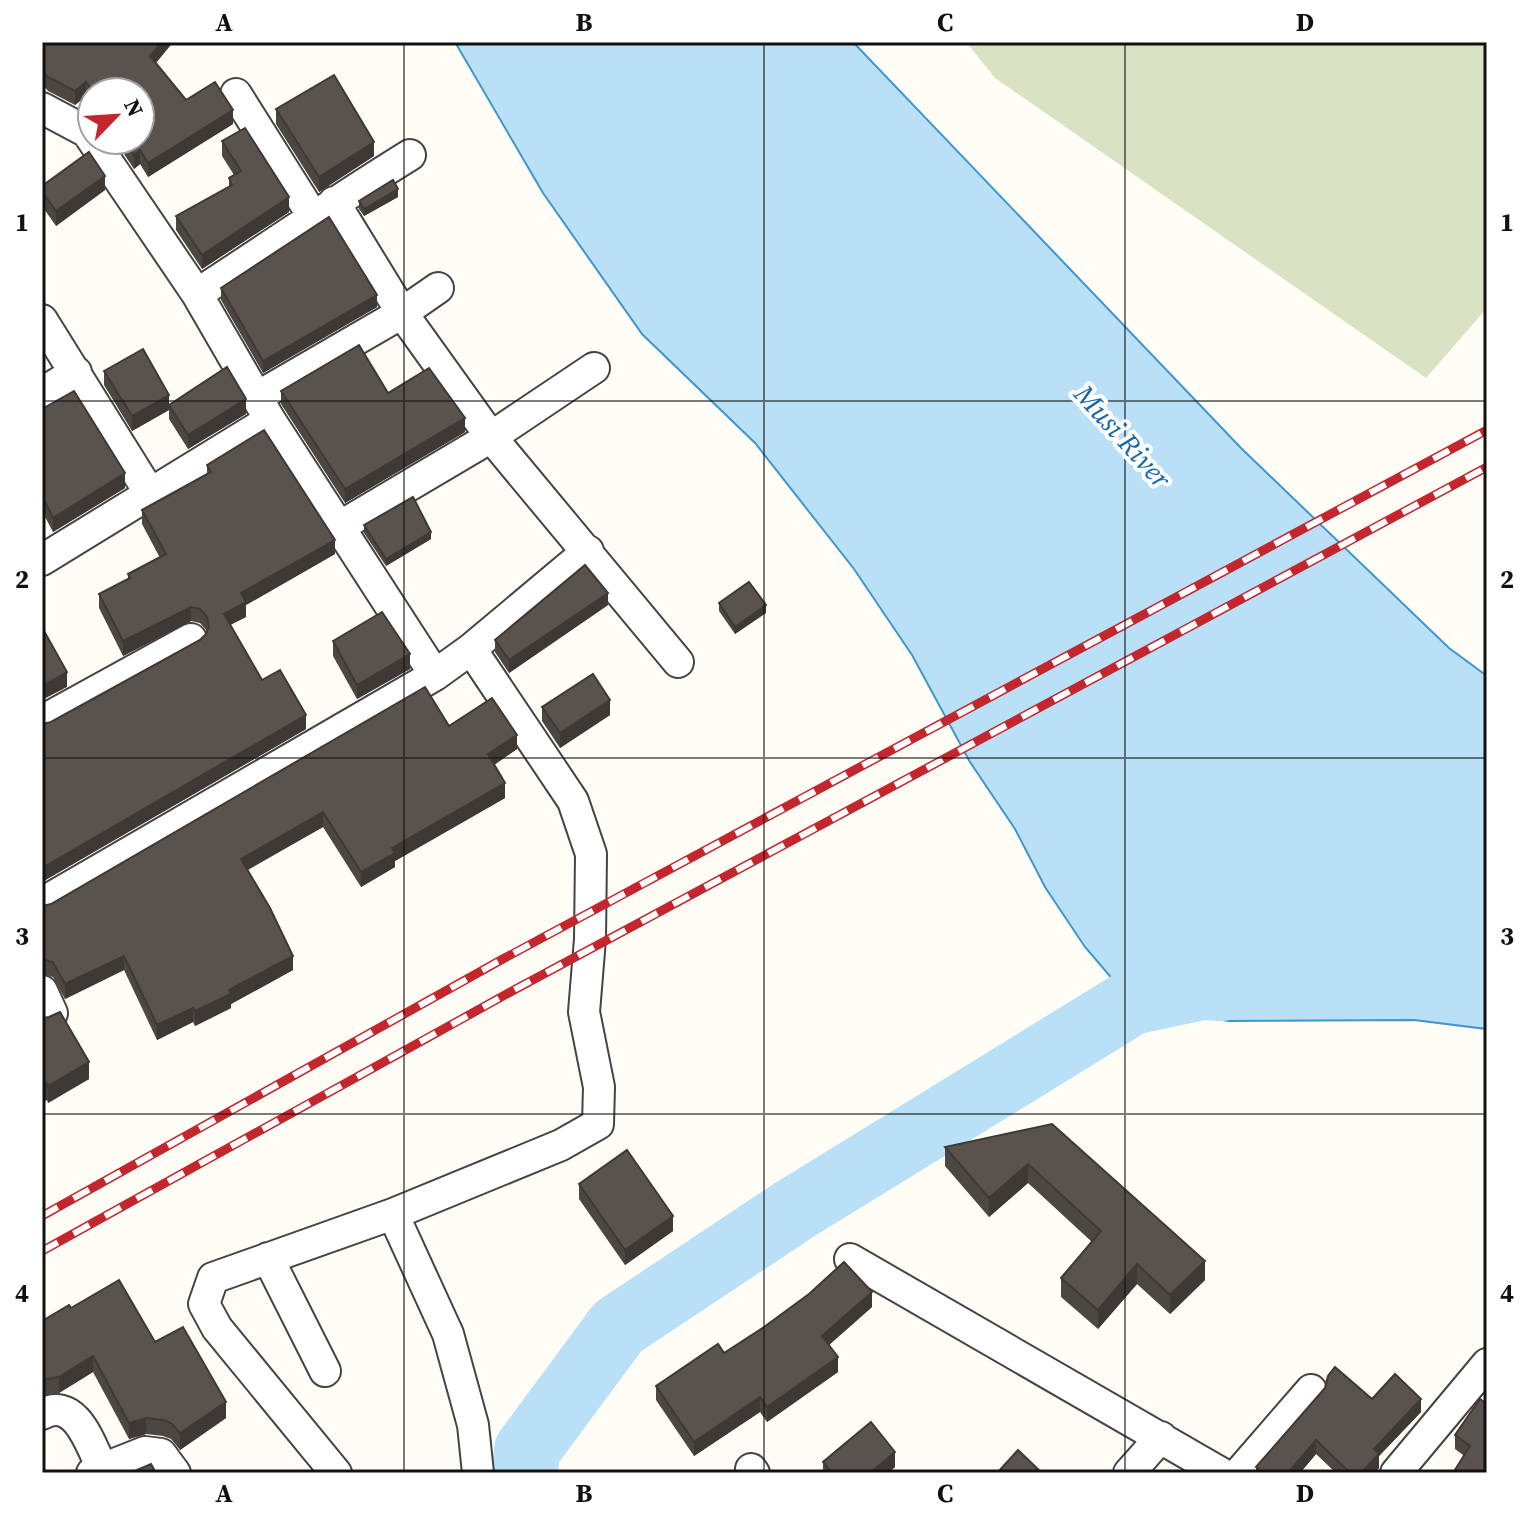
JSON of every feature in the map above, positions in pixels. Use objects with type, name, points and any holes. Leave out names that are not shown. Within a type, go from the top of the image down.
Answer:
[{"type":"street","points":[[236,94],[402,313],[491,437],[678,662]]},
{"type":"street","points":[[42,108],[87,132],[197,294],[264,408],[435,675]]},
{"type":"street","points":[[197,294],[410,155]]},
{"type":"street","points":[[42,560],[151,495],[264,408],[438,288]]},
{"type":"street","points":[[42,320],[151,495]]},
{"type":"street","points":[[339,527],[491,437],[594,368]]},
{"type":"street","points":[[42,393],[76,372]]},
{"type":"street","points":[[42,903],[435,675],[471,649],[588,551]]},
{"type":"street","points":[[42,721],[191,639]]},
{"type":"street","points":[[336,1473],[217,1328],[204,1304],[213,1278],[393,1214],[561,1145],[598,1124],[599,1087],[584,1012],[590,939],[591,854],[573,801],[471,649]]},
{"type":"street","points":[[42,991],[52,1013],[42,1018]]},
{"type":"street","points":[[393,1214],[448,1334],[473,1425],[478,1473]]},
{"type":"street","points":[[268,1258],[325,1371]]},
{"type":"street","points":[[850,1259],[1221,1473]]},
{"type":"street","points":[[1396,1473],[1487,1364]]},
{"type":"street","points":[[1239,1473],[1311,1390]]},
{"type":"street","points":[[42,1414],[51,1409],[65,1410],[75,1416],[97,1471],[145,1452],[161,1454],[175,1473]]},
{"type":"street","points":[[1129,1473],[1161,1437]]},
{"type":"green space","points":[[966,42],[1487,42],[1487,308],[1426,378],[995,78]]},
{"type":"water","name":"Musi River","points":[[455,42],[853,42],[1241,448],[1449,648],[1487,676],[1487,1029],[1414,1020],[1228,1021],[1132,1002],[1085,947],[1045,887],[1015,829],[970,762],[912,655],[854,569],[755,443],[642,334],[543,193]]},
{"type":"building","points":[[42,42],[162,42],[150,56],[186,100],[215,82],[233,110],[148,163],[144,156],[156,156],[156,76],[76,76],[75,91],[48,77],[42,70]]},
{"type":"building","points":[[334,75],[374,142],[319,177],[276,109]]},
{"type":"building","points":[[245,128],[289,197],[202,255],[176,216],[232,185],[229,178],[241,171],[222,141]]},
{"type":"building","points":[[83,156],[92,156],[105,176],[56,211],[42,192],[42,186]]},
{"type":"building","points":[[393,180],[398,189],[364,209],[359,201]]},
{"type":"building","points":[[329,217],[377,295],[263,361],[221,288]]},
{"type":"building","points":[[359,345],[388,393],[429,368],[465,418],[345,489],[281,391]]},
{"type":"building","points":[[143,349],[169,395],[132,416],[104,371]]},
{"type":"building","points":[[227,367],[246,399],[188,435],[169,405]]},
{"type":"building","points":[[74,391],[125,473],[53,518],[42,496],[42,409]]},
{"type":"building","points":[[264,430],[335,540],[241,593],[246,602],[224,614],[262,680],[280,670],[306,715],[42,868],[42,724],[51,722],[200,640],[209,626],[207,617],[200,609],[191,607],[123,641],[99,594],[166,554],[142,510],[211,472],[207,465]]},
{"type":"building","points":[[413,497],[431,532],[386,559],[364,525]]},
{"type":"building","points":[[585,565],[608,593],[509,660],[495,640]]},
{"type":"building","points":[[749,582],[766,605],[735,627],[719,603]]},
{"type":"building","points":[[382,612],[410,654],[357,685],[333,641]]},
{"type":"building","points":[[42,632],[67,672],[42,686]]},
{"type":"building","points":[[593,674],[610,700],[560,733],[542,707]]},
{"type":"building","points":[[425,687],[449,726],[492,698],[517,735],[488,754],[505,783],[392,848],[395,853],[361,872],[323,812],[241,859],[270,908],[293,956],[229,990],[231,994],[157,1025],[124,956],[65,984],[53,962],[42,959],[42,906],[51,904]]},
{"type":"building","points":[[60,1012],[89,1062],[48,1086],[47,1083],[42,1085],[42,1018]]},
{"type":"building","points":[[1052,1124],[1205,1261],[1170,1295],[1137,1264],[1098,1310],[1061,1278],[1101,1231],[1028,1164],[989,1198],[945,1147]]},
{"type":"building","points":[[627,1150],[673,1216],[625,1250],[579,1184]]},
{"type":"building","points":[[844,1262],[872,1292],[822,1336],[838,1357],[767,1407],[760,1397],[694,1442],[656,1386],[718,1344],[724,1353],[764,1327],[809,1294]]},
{"type":"building","points":[[119,1280],[155,1342],[183,1327],[226,1402],[180,1433],[171,1423],[163,1420],[146,1418],[129,1423],[93,1356],[59,1377],[42,1380],[42,1321]]},
{"type":"building","points":[[1335,1367],[1372,1399],[1395,1374],[1421,1399],[1374,1449],[1379,1454],[1361,1473],[1350,1473],[1316,1440],[1288,1473],[1263,1473],[1256,1467],[1325,1388],[1328,1376]]},
{"type":"building","points":[[1480,1399],[1487,1404],[1487,1473],[1453,1473],[1470,1446],[1455,1435]]},
{"type":"building","points":[[871,1422],[895,1452],[870,1473],[832,1473],[823,1462]]},
{"type":"building","points":[[1018,1450],[1042,1473],[999,1473]]},
{"type":"building","points":[[151,1464],[156,1473],[130,1473]]},
{"type":"waterway","points":[[525,1473],[527,1450],[618,1327],[794,1210],[1132,1002],[1202,987],[1222,988]]},
{"type":"railway","points":[[42,1216],[501,960],[1487,430]]},
{"type":"railway","points":[[42,1251],[514,990],[1487,467]]}]
